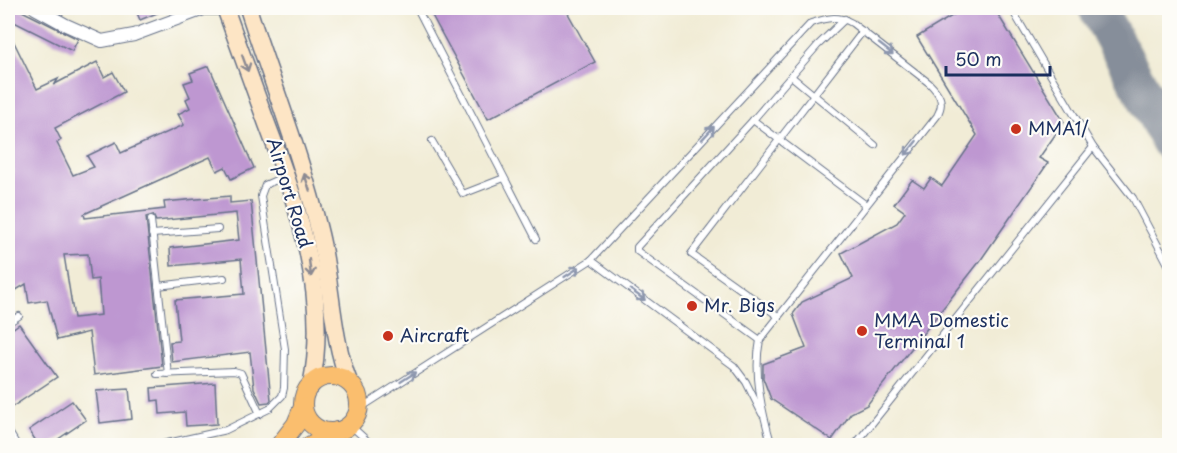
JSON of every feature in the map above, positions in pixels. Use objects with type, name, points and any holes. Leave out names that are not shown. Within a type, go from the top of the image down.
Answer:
[{"type":"main road","name":"Airport Road","points":[[226,8],[293,193],[310,261],[317,341],[311,386]]},
{"type":"main road","name":"Airport Road","points":[[248,8],[311,195],[325,253],[342,363],[349,382]]},
{"type":"main road","points":[[279,446],[296,424],[306,392],[311,386],[323,377],[342,378],[356,390],[359,399],[349,421],[309,446]]},
{"type":"main road","points":[[303,407],[308,420],[322,430],[349,421]]},
{"type":"street","points":[[35,8],[102,41],[134,35],[204,9],[226,8]]},
{"type":"street","points":[[8,436],[14,446]]},
{"type":"lane","points":[[417,8],[536,239]]},
{"type":"lane","points":[[1011,8],[1093,147],[1133,198],[1170,268]]},
{"type":"lane","points":[[373,446],[349,421],[591,261],[811,22],[830,17],[845,19],[929,83],[938,92],[941,108],[760,340],[757,368],[764,419],[772,446]]},
{"type":"lane","points":[[760,340],[637,251],[637,247],[818,45],[845,19]]},
{"type":"lane","points":[[778,316],[691,254],[863,31]]},
{"type":"lane","points":[[791,76],[875,145]]},
{"type":"lane","points":[[753,120],[866,205]]},
{"type":"lane","points":[[432,141],[463,194],[504,178]]},
{"type":"lane","points":[[854,446],[1093,147]]},
{"type":"lane","points":[[163,444],[218,432],[269,409],[282,396],[285,377],[283,339],[261,196],[265,185],[287,176]]},
{"type":"lane","points":[[151,220],[168,374]]},
{"type":"lane","points":[[152,234],[218,229]]},
{"type":"lane","points":[[591,261],[734,366],[746,382],[764,419]]},
{"type":"lane","points":[[158,286],[224,278]]},
{"type":"lane","points":[[8,323],[19,316]]},
{"type":"lane","points":[[157,374],[234,371],[242,373],[260,414]]},
{"type":"building","points":[[16,8],[78,39],[72,51],[10,20]]},
{"type":"building","points":[[135,8],[169,8],[140,20]]},
{"type":"building","points":[[428,8],[565,8],[595,62],[488,119]]},
{"type":"building","points":[[965,8],[994,8],[1064,122],[1039,158],[1048,163],[980,261],[867,405],[851,413],[832,440],[771,399],[763,378],[763,364],[806,348],[793,314],[802,302],[853,278],[841,253],[897,223],[905,212],[894,204],[912,180],[924,188],[931,178],[942,186],[977,135],[917,37]]},
{"type":"building","points":[[8,30],[37,89],[58,79],[55,84],[97,62],[104,77],[113,72],[124,92],[55,128],[61,140],[57,143],[73,175],[94,167],[87,156],[116,142],[121,153],[184,125],[178,114],[190,108],[186,99],[190,97],[184,83],[193,80],[190,73],[209,66],[254,168],[231,179],[225,167],[217,171],[210,157],[84,214],[85,218],[165,209],[164,202],[230,196],[230,203],[251,201],[271,400],[261,403],[254,388],[250,352],[172,362],[170,342],[179,341],[175,300],[244,294],[241,259],[171,266],[170,248],[239,240],[236,213],[156,221],[153,215],[146,217],[162,366],[94,375],[89,332],[57,340],[47,300],[29,303],[26,284],[8,295],[8,174],[13,172],[8,161]],"holes":[[[88,254],[91,280],[98,279],[101,315],[74,318],[64,255]]]},
{"type":"building","points":[[19,324],[57,377],[12,407],[8,400],[8,332]]},
{"type":"building","points":[[215,383],[217,424],[186,426],[185,412],[160,414],[159,400],[152,401],[151,388]]},
{"type":"building","points":[[129,389],[132,419],[100,423],[96,391]]},
{"type":"building","points":[[72,401],[86,420],[48,446],[39,446],[29,430]]},
{"type":"taxiway","points":[[1097,8],[1170,142]]},
{"type":"place","name":"MMA1/","points":[[1016,129]]},
{"type":"place","name":"Mr. Bigs","points":[[692,306]]},
{"type":"place","name":"MMA Domestic Terminal 1","points":[[862,331]]},
{"type":"place","name":"Aircraft","points":[[388,336]]}]
